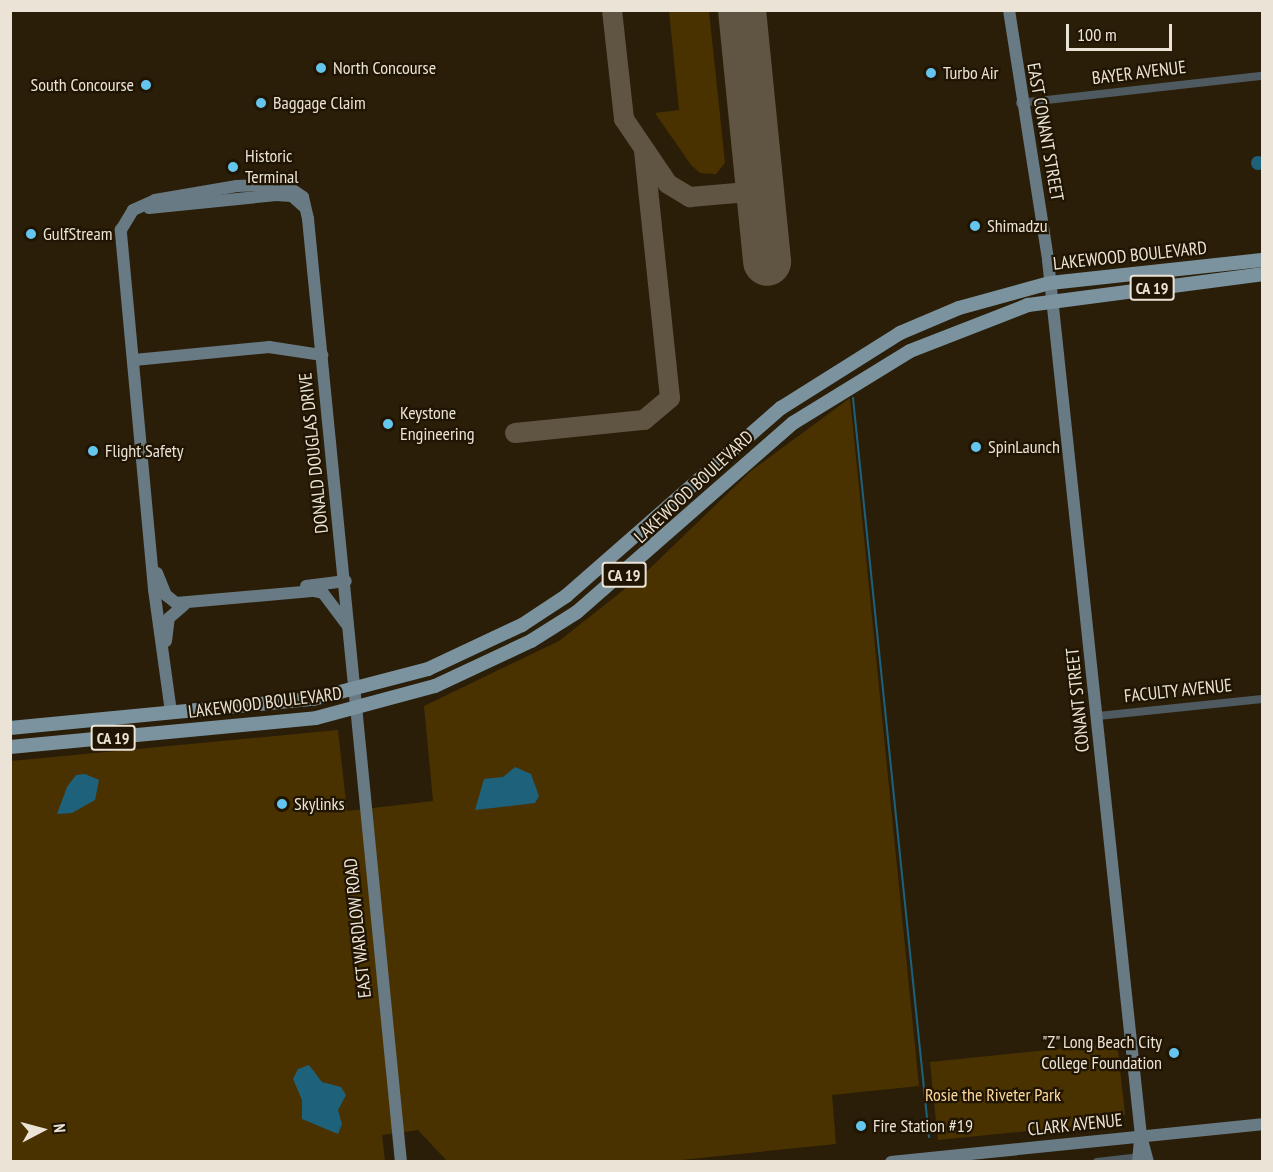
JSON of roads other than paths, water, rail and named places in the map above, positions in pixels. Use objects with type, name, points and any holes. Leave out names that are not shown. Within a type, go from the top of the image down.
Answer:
[{"type":"main road","name":"LAKEWOOD BOULEVARD","points":[[10,728],[351,691],[469,652],[566,596],[781,408],[849,361],[959,308],[1050,283],[1263,260]]},
{"type":"main road","name":"LAKEWOOD BOULEVARD","points":[[10,747],[354,711],[477,669],[577,612],[760,450],[858,379],[964,326],[1052,301],[1263,274]]},
{"type":"main road","points":[[849,361],[858,379]]},
{"type":"street","name":"EAST CONANT STREET","points":[[1009,10],[1020,103],[1048,260]]},
{"type":"street","name":"BAYER AVENUE","points":[[1020,103],[1263,76]]},
{"type":"street","name":"DONALD DOUGLAS DRIVE","points":[[154,563],[121,230],[133,210],[189,193],[284,184],[298,191],[307,212],[346,580],[346,624],[351,691]]},
{"type":"street","name":"CONANT STREET","points":[[1048,260],[1098,716],[1143,1159]]},
{"type":"street","points":[[134,360],[269,346],[322,355]]},
{"type":"street","points":[[154,563],[166,595],[184,605]]},
{"type":"street","points":[[154,563],[159,638],[165,657],[171,712]]},
{"type":"street","points":[[165,657],[169,618],[184,605],[285,593],[346,580]]},
{"type":"street","points":[[285,593],[323,593],[346,624]]},
{"type":"street","name":"EAST WARDLOW ROAD","points":[[351,691],[401,1161]]},
{"type":"street","name":"FACULTY AVENUE","points":[[1098,716],[1263,699]]},
{"type":"street","name":"CLARK AVENUE","points":[[891,1161],[1263,1124]]},
{"type":"street","points":[[1096,1161],[1143,1159]]},
{"type":"water","points":[[1258,156],[1263,158],[1265,163],[1263,168],[1258,170],[1253,168],[1251,163],[1253,158]]},
{"type":"water","points":[[515,767],[531,774],[539,796],[535,803],[475,810],[484,779],[503,777]]},
{"type":"water","points":[[85,774],[99,780],[95,800],[72,813],[57,814],[67,787],[76,775]]},
{"type":"water","points":[[309,1065],[322,1082],[341,1087],[346,1095],[338,1110],[342,1124],[338,1134],[302,1119],[302,1100],[293,1079],[298,1069]]},
{"type":"waterway","points":[[853,398],[929,1137]]},
{"type":"place","name":"North Concourse","points":[[321,68]]},
{"type":"place","name":"Turbo Air","points":[[931,73]]},
{"type":"place","name":"South Concourse","points":[[146,85]]},
{"type":"place","name":"Baggage Claim","points":[[261,103]]},
{"type":"place","name":"Historic Terminal","points":[[233,167]]},
{"type":"place","name":"Shimadzu","points":[[975,226]]},
{"type":"place","name":"GulfStream","points":[[31,234]]},
{"type":"place","name":"Keystone Engineering","points":[[388,424]]},
{"type":"place","name":"SpinLaunch","points":[[976,447]]},
{"type":"place","name":"Flight Safety","points":[[93,451]]},
{"type":"place","name":"Skylinks","points":[[282,804]]},
{"type":"place","name":"\"Z\" Long Beach City College Foundation","points":[[1174,1053]]},
{"type":"place","name":"Fire Station #19","points":[[861,1126]]},
{"type":"park label","name":"Rosie the Riveter Park","points":[[993,1095]]}]
